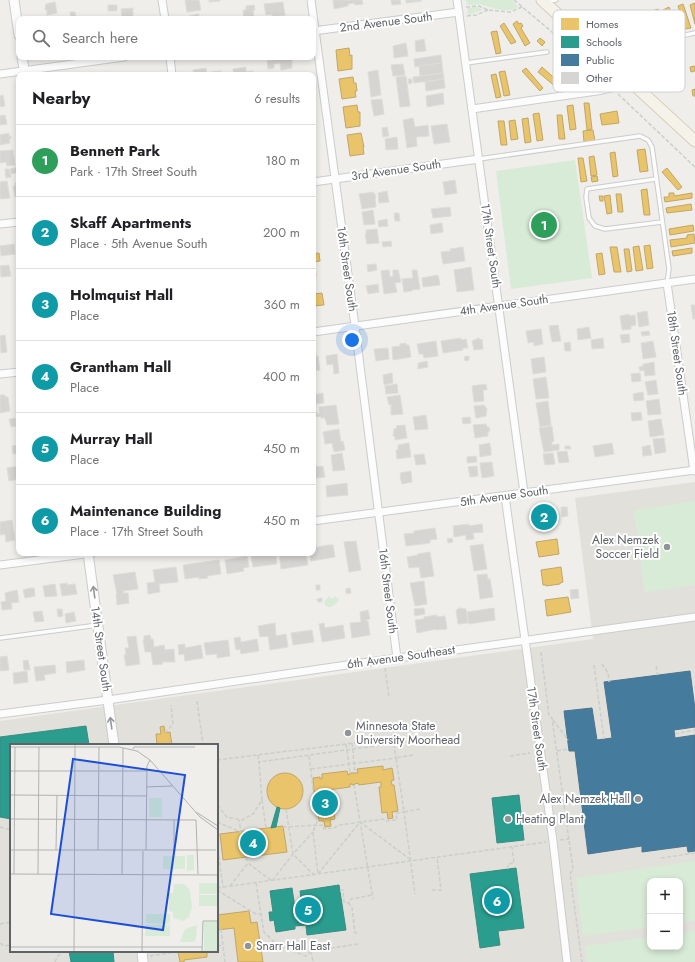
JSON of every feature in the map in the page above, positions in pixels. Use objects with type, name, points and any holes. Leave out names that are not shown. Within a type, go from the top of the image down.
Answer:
[{"type":"main road","points":[[543,1],[553,10]]},
{"type":"main road","points":[[641,92],[695,141]]},
{"type":"street","points":[[14,0],[16,16]]},
{"type":"street","points":[[162,0],[165,16]]},
{"type":"street","name":"16th Street South","points":[[311,0],[313,16]]},
{"type":"street","name":"17th Street South","points":[[457,0],[524,493]]},
{"type":"street","name":"2nd Avenue South","points":[[316,31],[459,12]]},
{"type":"street","name":"16th Street South","points":[[316,45],[355,326],[397,658]]},
{"type":"street","points":[[22,60],[24,72]]},
{"type":"street","points":[[30,72],[105,60]]},
{"type":"street","points":[[170,60],[172,72]]},
{"type":"street","points":[[0,74],[16,73]]},
{"type":"street","points":[[472,109],[590,92]]},
{"type":"street","name":"3rd Avenue South","points":[[316,182],[479,159]]},
{"type":"street","points":[[0,224],[16,222]]},
{"type":"street","name":"4th Avenue South","points":[[316,332],[695,279]]},
{"type":"street","name":"18th Street South","points":[[667,283],[695,470]]},
{"type":"street","points":[[0,374],[16,372]]},
{"type":"street","name":"5th Avenue South","points":[[316,521],[695,470]]},
{"type":"street","name":"17th Street South","points":[[505,496],[553,841],[568,962]]},
{"type":"street","points":[[0,565],[66,556]]},
{"type":"street","name":"14th Street South","points":[[88,556],[114,744]]},
{"type":"street","name":"6th Avenue Southeast","points":[[0,714],[695,617]]},
{"type":"lane","points":[[543,1],[556,0]]},
{"type":"lane","points":[[685,35],[695,33]]},
{"type":"lane","points":[[466,63],[547,52]]},
{"type":"lane","points":[[479,159],[640,136],[648,140],[652,147],[669,269],[667,283]]},
{"type":"lane","points":[[656,179],[587,190],[586,197],[589,218],[595,226],[605,229],[662,222]]},
{"type":"lane","points":[[0,638],[98,625]]},
{"type":"path","points":[[488,10],[468,17],[459,12],[467,7],[479,6],[488,10],[510,12],[522,7]]},
{"type":"path","points":[[540,652],[549,715],[568,740]]},
{"type":"path","points":[[602,664],[608,673],[610,682]]},
{"type":"path","points":[[594,665],[604,739]]},
{"type":"path","points":[[656,666],[658,675]]},
{"type":"path","points":[[385,668],[389,698]]},
{"type":"path","points":[[197,701],[203,744]]},
{"type":"path","points":[[165,733],[173,724],[171,705]]},
{"type":"path","points":[[552,718],[573,869],[570,874],[582,962]]},
{"type":"path","points":[[675,734],[695,730]]},
{"type":"path","points":[[218,760],[410,736]]},
{"type":"path","points":[[393,738],[415,894]]},
{"type":"path","points":[[259,762],[411,741]]},
{"type":"path","points":[[352,743],[355,772]]},
{"type":"path","points":[[346,744],[350,773]]},
{"type":"path","points":[[557,751],[569,749]]},
{"type":"path","points":[[510,756],[530,753]]},
{"type":"path","points":[[258,755],[266,828]]},
{"type":"path","points":[[272,881],[293,854],[313,832],[317,822],[308,755]]},
{"type":"path","points":[[310,769],[413,756]]},
{"type":"path","points":[[354,785],[373,899]]},
{"type":"path","points":[[218,806],[226,817],[239,820],[253,814],[262,800]]},
{"type":"path","points":[[286,809],[293,854],[314,875]]},
{"type":"path","points":[[283,827],[323,825],[324,830],[360,822],[384,819],[386,821],[397,820],[396,813],[420,809]]},
{"type":"path","points":[[218,822],[241,832],[239,820]]},
{"type":"path","points":[[360,822],[411,860]]},
{"type":"path","points":[[318,874],[360,822]]},
{"type":"path","points":[[0,827],[10,830]]},
{"type":"path","points":[[313,832],[318,874]]},
{"type":"path","points":[[218,889],[411,860],[569,839]]},
{"type":"path","points":[[508,869],[508,864],[514,863],[512,846]]},
{"type":"path","points":[[218,853],[222,887]]},
{"type":"path","points":[[661,858],[695,854]]},
{"type":"path","points":[[246,857],[248,863],[272,881]]},
{"type":"path","points":[[432,890],[441,890],[437,857]]},
{"type":"path","points":[[230,886],[248,863]]},
{"type":"path","points":[[256,883],[264,932],[277,945],[306,956],[311,951],[358,944]]},
{"type":"path","points":[[218,890],[256,914],[261,914]]},
{"type":"path","points":[[340,891],[343,890],[344,902],[349,904],[352,908],[355,933],[357,933]]},
{"type":"path","points":[[349,904],[351,898],[373,896]]},
{"type":"path","points":[[0,924],[10,922]]},
{"type":"path","points":[[221,929],[225,962]]},
{"type":"path","points":[[0,943],[4,946],[10,945]]},
{"type":"path","points":[[218,946],[223,945]]},
{"type":"path","points":[[311,951],[313,962]]},
{"type":"path","points":[[55,962],[62,952]]},
{"type":"path","points":[[142,957],[175,952]]},
{"type":"shaded area","name":"Minnesota State University Moorhead","points":[[695,482],[695,962],[0,962],[0,721],[593,639],[575,498]]},
{"type":"green space","points":[[466,0],[512,0],[518,7],[510,10],[501,10],[481,5],[467,5]]},
{"type":"green space","points":[[478,7],[483,10],[468,15],[467,8]]},
{"type":"green space","points":[[575,160],[592,278],[511,289],[496,171]]},
{"type":"green space","name":"Alex Nemzek Soccer Field","points":[[695,501],[695,585],[645,592],[634,510]]},
{"type":"green space","points":[[329,596],[332,599],[335,596],[339,600],[331,607],[325,605],[324,602]]},
{"type":"green space","points":[[695,861],[695,921],[683,923],[683,878],[647,878],[647,927],[583,936],[576,878]]},
{"type":"green space","points":[[695,931],[695,962],[587,962],[585,946],[647,937],[647,950],[683,950],[683,933]]},
{"type":"building: Homes","points":[[695,3],[695,24],[690,5]]},
{"type":"building: Homes","points":[[683,4],[685,10],[679,10],[678,6]]},
{"type":"building: Homes","points":[[669,7],[670,10],[663,10]]},
{"type":"building: Homes","points":[[685,10],[691,28],[685,29]]},
{"type":"building: Homes","points":[[517,21],[523,26],[521,28],[530,43],[525,46],[513,24]]},
{"type":"building: Homes","points":[[504,23],[516,42],[511,44],[500,26]]},
{"type":"building: Homes","points":[[497,31],[501,53],[496,54],[491,32]]},
{"type":"building: Homes","points":[[540,38],[545,42],[542,46],[537,41]]},
{"type":"building: Homes","points":[[349,48],[350,56],[352,55],[352,69],[338,71],[336,50]]},
{"type":"building: Homes","points":[[695,66],[695,71],[691,72],[690,67]]},
{"type":"building: Homes","points":[[542,67],[553,77],[553,85],[538,72]]},
{"type":"building: Homes","points":[[526,68],[543,88],[540,91],[522,71]]},
{"type":"building: Homes","points":[[505,71],[510,95],[504,96],[499,72]]},
{"type":"building: Homes","points":[[496,74],[501,97],[496,98],[491,75]]},
{"type":"building: Homes","points":[[353,77],[354,83],[356,83],[356,97],[342,99],[339,79]]},
{"type":"building: Homes","points":[[695,89],[695,96],[693,96],[692,90]]},
{"type":"building: Homes","points":[[584,103],[589,103],[592,129],[587,130]]},
{"type":"building: Homes","points":[[357,105],[358,112],[360,112],[360,126],[346,128],[343,107]]},
{"type":"building: Homes","points":[[573,105],[576,129],[570,130],[567,106]]},
{"type":"building: Homes","points":[[617,111],[619,123],[602,125],[600,114]]},
{"type":"building: Homes","points":[[539,113],[543,140],[537,141],[533,114]]},
{"type":"building: Homes","points":[[557,115],[562,115],[565,139],[559,139]]},
{"type":"building: Homes","points":[[528,118],[531,142],[525,143],[522,119]]},
{"type":"building: Homes","points":[[515,120],[518,139],[511,140],[509,121]]},
{"type":"building: Homes","points":[[498,121],[504,121],[507,145],[501,145]]},
{"type":"building: Homes","points":[[593,130],[595,141],[584,142],[583,131]]},
{"type":"building: Homes","points":[[361,133],[364,154],[350,156],[347,135]]},
{"type":"building: Homes","points":[[645,149],[648,171],[640,172],[637,150]]},
{"type":"building: Homes","points":[[615,152],[618,176],[613,177],[610,153]]},
{"type":"building: Homes","points":[[594,156],[597,175],[591,176],[589,157]]},
{"type":"building: Homes","points":[[578,158],[583,158],[587,181],[581,182]]},
{"type":"building: Homes","points":[[667,168],[682,187],[678,190],[662,172]]},
{"type":"building: Homes","points":[[597,176],[598,181],[592,182],[591,177]]},
{"type":"building: Homes","points":[[647,189],[650,215],[644,215],[641,190]]},
{"type":"building: Homes","points":[[669,193],[674,193],[674,196],[692,193],[692,198],[665,202],[664,197],[669,197]]},
{"type":"building: Homes","points":[[616,194],[621,194],[623,212],[618,212]]},
{"type":"building: Homes","points":[[610,195],[612,213],[607,214],[604,196]]},
{"type":"building: Homes","points":[[599,196],[603,196],[603,201],[600,201]]},
{"type":"building: Homes","points":[[691,204],[692,210],[667,213],[666,208]]},
{"type":"building: Homes","points":[[693,225],[694,231],[670,235],[669,229]]},
{"type":"building: Homes","points":[[694,234],[695,243],[671,247],[670,240],[687,238],[687,235]]},
{"type":"building: Homes","points":[[650,245],[653,268],[647,269],[644,246]]},
{"type":"building: Homes","points":[[639,246],[643,270],[636,271],[633,247]]},
{"type":"building: Homes","points":[[610,247],[617,247],[621,272],[614,272]]},
{"type":"building: Homes","points":[[692,248],[692,253],[673,256],[672,251]]},
{"type":"building: Homes","points":[[624,249],[629,249],[632,271],[627,272]]},
{"type":"building: Homes","points":[[319,253],[320,261],[316,262],[316,254]]},
{"type":"building: Homes","points":[[602,253],[605,274],[599,275],[596,254]]},
{"type":"building: Homes","points":[[322,293],[324,305],[316,306],[316,294]]},
{"type":"building: Homes","points":[[553,507],[555,523],[534,526],[532,510]]},
{"type":"building: Homes","points":[[557,539],[559,554],[539,557],[536,542]]},
{"type":"building: Homes","points":[[561,567],[563,582],[560,584],[543,585],[541,570]]},
{"type":"building: Homes","points":[[568,597],[571,612],[547,616],[545,600]]},
{"type":"building: Homes","points":[[164,726],[165,733],[170,732],[172,744],[157,744],[156,734],[161,734],[160,727]]},
{"type":"building: Homes","points":[[383,766],[383,770],[392,768],[394,780],[391,781],[392,785],[394,785],[398,811],[392,812],[393,818],[388,819],[387,812],[382,813],[379,787],[381,787],[381,782],[359,785],[358,783],[352,785],[350,784],[350,787],[328,790],[329,793],[332,793],[335,819],[330,820],[331,826],[325,827],[324,821],[319,821],[315,796],[318,795],[318,791],[314,792],[313,778],[320,777],[320,779],[322,779],[322,774],[347,771],[348,775],[350,773],[358,773],[357,769]]},
{"type":"building: Homes","points":[[289,773],[298,778],[302,784],[302,798],[298,804],[289,809],[281,809],[272,804],[268,798],[267,787],[272,778],[278,774]]},
{"type":"building: Homes","points":[[283,826],[287,852],[223,860],[220,834]]},
{"type":"building: Homes","name":"Snarr Hall East","points":[[249,911],[251,923],[257,922],[263,962],[238,962],[234,928],[218,930],[218,915]]},
{"type":"building: Homes","points":[[178,952],[207,952],[207,957],[184,960],[184,962],[180,962]]},
{"type":"building: Schools","points":[[86,726],[89,744],[10,744],[10,819],[0,817],[0,737]]},
{"type":"building: Schools","name":"Heating Plant","points":[[519,795],[524,840],[497,843],[492,798]]},
{"type":"building: Schools","points":[[277,807],[280,808],[276,827],[271,828]]},
{"type":"building: Schools","points":[[516,868],[524,928],[498,931],[500,945],[480,948],[470,874]]},
{"type":"building: Schools","points":[[339,885],[346,930],[307,935],[306,925],[295,926],[295,929],[276,932],[274,920],[270,921],[269,912],[273,912],[270,891],[292,888],[295,908],[302,907],[300,891]]},
{"type":"building: Schools","points":[[69,952],[113,952],[114,962],[71,962]]},
{"type":"building: Public","name":"Alex Nemzek Hall","points":[[690,671],[695,709],[695,727],[674,730],[675,738],[695,735],[695,851],[688,852],[687,846],[642,852],[642,846],[588,854],[575,751],[569,751],[564,711],[592,708],[597,740],[612,738],[604,682]]},
{"type":"building: Other","points":[[185,0],[199,0],[201,10],[187,12]]},
{"type":"building: Other","points":[[209,0],[220,0],[220,1],[209,2]]},
{"type":"building: Other","points":[[333,0],[362,0],[363,4],[348,4],[348,6],[334,9]]},
{"type":"building: Other","points":[[391,0],[400,0],[401,4],[392,5]]},
{"type":"building: Other","points":[[406,0],[421,0],[422,1],[406,3]]},
{"type":"building: Other","points":[[55,2],[57,13],[47,15],[47,10],[45,10],[46,4]]},
{"type":"building: Other","points":[[283,2],[285,15],[266,15],[264,4]]},
{"type":"building: Other","points":[[108,5],[117,5],[117,11],[108,11]]},
{"type":"building: Other","points":[[254,5],[254,16],[244,16],[243,10],[246,10],[246,6]]},
{"type":"building: Other","points":[[133,8],[133,16],[122,16],[121,9]]},
{"type":"building: Other","points":[[70,12],[75,12],[76,16],[71,16]]},
{"type":"building: Other","points":[[424,39],[426,51],[416,52],[415,41]]},
{"type":"building: Other","points":[[406,43],[408,56],[394,58],[393,46]]},
{"type":"building: Other","points":[[441,55],[442,63],[415,67],[414,59]]},
{"type":"building: Other","points":[[292,60],[292,68],[281,70],[280,63],[274,64],[274,68],[268,69],[267,61]]},
{"type":"building: Other","points":[[442,63],[443,73],[420,76],[419,66]]},
{"type":"building: Other","points":[[403,64],[405,75],[393,76],[391,65]]},
{"type":"building: Other","points":[[246,67],[246,72],[234,72],[233,69]]},
{"type":"building: Other","points":[[206,68],[207,72],[193,72],[193,70]]},
{"type":"building: Other","points":[[378,70],[381,95],[371,97],[368,72]]},
{"type":"building: Other","points":[[443,73],[444,79],[414,83],[413,77]]},
{"type":"building: Other","points":[[406,76],[410,106],[400,107],[396,77]]},
{"type":"building: Other","points":[[408,79],[412,79],[412,83],[409,84]]},
{"type":"building: Other","points":[[444,79],[445,88],[426,91],[425,82]]},
{"type":"building: Other","points":[[443,93],[444,104],[427,107],[426,96]]},
{"type":"building: Other","points":[[3,95],[5,106],[0,107],[0,96]]},
{"type":"building: Other","points":[[382,99],[384,114],[374,116],[371,100]]},
{"type":"building: Other","points":[[5,115],[7,124],[0,125],[0,116]]},
{"type":"building: Other","points":[[413,118],[415,127],[428,125],[429,136],[416,137],[417,146],[407,148],[403,120]]},
{"type":"building: Other","points":[[447,124],[450,142],[434,144],[431,126]]},
{"type":"building: Other","points":[[387,127],[389,136],[383,137],[382,128]]},
{"type":"building: Other","points":[[9,133],[9,136],[11,136],[11,139],[9,139],[10,143],[0,145],[0,135]]},
{"type":"building: Other","points":[[397,137],[398,149],[386,150],[385,139]]},
{"type":"building: Other","points":[[13,150],[15,165],[7,166],[6,162],[0,163],[0,151]]},
{"type":"building: Other","points":[[16,168],[16,173],[11,174],[10,169]]},
{"type":"building: Other","points":[[5,169],[9,169],[11,177],[6,178]]},
{"type":"building: Other","points":[[455,180],[457,193],[445,195],[443,182]]},
{"type":"building: Other","points":[[7,181],[10,198],[0,199],[0,182]]},
{"type":"building: Other","points":[[15,183],[16,197],[13,186],[15,186]]},
{"type":"building: Other","points":[[387,191],[389,202],[379,203],[378,193]]},
{"type":"building: Other","points":[[374,192],[376,207],[362,209],[359,194]]},
{"type":"building: Other","points":[[450,207],[451,216],[433,218],[431,209]]},
{"type":"building: Other","points":[[373,210],[375,224],[364,225],[362,212]]},
{"type":"building: Other","points":[[394,213],[399,213],[400,221],[395,221]]},
{"type":"building: Other","points":[[387,219],[388,226],[379,227],[378,221]]},
{"type":"building: Other","points":[[442,223],[443,232],[431,234],[430,225]]},
{"type":"building: Other","points":[[377,229],[379,243],[367,244],[365,234],[366,230]]},
{"type":"building: Other","points":[[391,241],[392,246],[383,247],[382,242]]},
{"type":"building: Other","points":[[14,244],[15,254],[1,256],[0,246]]},
{"type":"building: Other","points":[[463,247],[465,261],[443,264],[441,252],[451,251],[450,249]]},
{"type":"building: Other","points":[[376,264],[377,270],[368,272],[367,265]]},
{"type":"building: Other","points":[[9,265],[11,276],[1,277],[0,266]]},
{"type":"building: Other","points":[[471,267],[474,290],[457,292],[454,270]]},
{"type":"building: Other","points":[[389,270],[390,277],[393,276],[393,270],[398,270],[401,282],[395,283],[397,292],[384,294],[381,271]]},
{"type":"building: Other","points":[[412,270],[417,270],[420,289],[404,292],[402,279],[413,278]]},
{"type":"building: Other","points":[[438,275],[440,285],[423,287],[422,278]]},
{"type":"building: Other","points":[[378,284],[379,292],[368,294],[366,286]]},
{"type":"building: Other","points":[[691,305],[695,305],[695,319],[693,319]]},
{"type":"building: Other","points":[[647,311],[649,325],[639,327],[637,313]]},
{"type":"building: Other","points":[[629,314],[629,316],[635,315],[636,325],[631,326],[631,329],[622,330],[620,316]]},
{"type":"building: Other","points":[[558,325],[561,341],[552,342],[549,326]]},
{"type":"building: Other","points":[[589,327],[591,338],[578,340],[577,329]]},
{"type":"building: Other","points":[[541,329],[543,344],[534,346],[534,342],[528,343],[526,331]]},
{"type":"building: Other","points":[[649,331],[650,335],[642,336],[641,332]]},
{"type":"building: Other","points":[[629,334],[630,342],[622,343],[620,335]]},
{"type":"building: Other","points":[[5,335],[7,352],[1,353],[0,336]]},
{"type":"building: Other","points":[[461,338],[461,340],[466,339],[468,348],[443,353],[441,341]]},
{"type":"building: Other","points":[[479,338],[480,340],[482,339],[483,349],[474,350],[472,341]]},
{"type":"building: Other","points":[[603,338],[604,348],[592,349],[591,340]]},
{"type":"building: Other","points":[[436,341],[438,356],[424,358],[423,354],[419,354],[417,344]]},
{"type":"building: Other","points":[[653,341],[656,357],[643,359],[641,343]]},
{"type":"building: Other","points":[[570,342],[571,351],[565,351],[564,343]]},
{"type":"building: Other","points":[[406,343],[406,345],[409,345],[411,357],[393,360],[392,347],[400,346],[400,344]]},
{"type":"building: Other","points":[[388,348],[389,359],[376,361],[374,349]]},
{"type":"building: Other","points":[[337,354],[339,373],[334,374],[333,364],[327,365],[326,356]]},
{"type":"building: Other","points":[[316,356],[318,356],[320,370],[316,371]]},
{"type":"building: Other","points":[[469,356],[469,360],[465,361],[464,357]]},
{"type":"building: Other","points":[[544,357],[546,372],[533,374],[531,359]]},
{"type":"building: Other","points":[[427,361],[428,367],[418,369],[418,363]]},
{"type":"building: Other","points":[[654,362],[655,375],[645,376],[644,370],[640,371],[639,367],[643,366],[643,364]]},
{"type":"building: Other","points":[[392,373],[393,383],[384,385],[383,375]]},
{"type":"building: Other","points":[[640,373],[641,381],[632,382],[631,374]]},
{"type":"building: Other","points":[[546,377],[549,398],[536,399],[533,379]]},
{"type":"building: Other","points":[[656,380],[658,394],[648,395],[645,382]]},
{"type":"building: Other","points":[[397,384],[398,393],[386,394],[385,386]]},
{"type":"building: Other","points":[[486,384],[487,390],[483,390],[484,401],[474,402],[472,386]]},
{"type":"building: Other","points":[[643,392],[644,400],[634,401],[633,394]]},
{"type":"building: Other","points":[[323,393],[324,403],[316,404],[316,394]]},
{"type":"building: Other","points":[[0,395],[5,395],[5,397],[8,397],[10,411],[0,413]]},
{"type":"building: Other","points":[[400,395],[403,414],[391,415],[391,404],[389,405],[387,397]]},
{"type":"building: Other","points":[[659,399],[661,414],[648,415],[646,401]]},
{"type":"building: Other","points":[[548,401],[551,425],[540,427],[536,403]]},
{"type":"building: Other","points":[[336,405],[339,424],[327,425],[325,418],[321,418],[321,416],[316,417],[316,412],[317,414],[320,414],[319,407]]},
{"type":"building: Other","points":[[484,405],[487,409],[486,416],[476,418],[474,406]]},
{"type":"building: Other","points":[[641,412],[642,420],[632,421],[631,413]]},
{"type":"building: Other","points":[[426,415],[428,429],[415,430],[413,417]]},
{"type":"building: Other","points":[[470,417],[471,423],[463,424],[462,418]]},
{"type":"building: Other","points":[[15,418],[16,426],[11,427],[9,419]]},
{"type":"building: Other","points":[[661,419],[664,435],[650,437],[648,421]]},
{"type":"building: Other","points":[[486,424],[490,431],[488,432],[488,436],[475,438],[473,425]]},
{"type":"building: Other","points":[[405,425],[407,438],[395,440],[395,436],[393,436],[394,429],[397,428],[396,426]]},
{"type":"building: Other","points":[[552,426],[554,441],[552,442],[552,445],[559,444],[559,450],[544,452],[539,428]]},
{"type":"building: Other","points":[[339,429],[341,442],[343,441],[345,450],[334,452],[332,443],[325,444],[323,432]]},
{"type":"building: Other","points":[[664,438],[666,452],[655,454],[653,439]]},
{"type":"building: Other","points":[[409,443],[411,457],[397,459],[396,450],[398,450],[398,445]]},
{"type":"building: Other","points":[[490,443],[491,455],[480,457],[479,445]]},
{"type":"building: Other","points":[[612,443],[614,454],[595,457],[593,446]]},
{"type":"building: Other","points":[[16,445],[16,454],[13,454],[12,446]]},
{"type":"building: Other","points":[[650,445],[652,455],[643,456],[642,447]]},
{"type":"building: Other","points":[[565,446],[570,446],[571,449],[565,449]]},
{"type":"building: Other","points":[[567,451],[569,462],[559,463],[557,452]]},
{"type":"building: Other","points":[[342,453],[345,470],[333,471],[331,455]]},
{"type":"building: Other","points":[[553,453],[555,464],[545,465],[543,454]]},
{"type":"building: Other","points":[[424,454],[426,464],[416,465],[414,455]]},
{"type":"building: Other","points":[[476,456],[477,462],[467,463],[467,457]]},
{"type":"building: Other","points":[[492,462],[494,476],[482,478],[480,463]]},
{"type":"building: Other","points":[[16,466],[16,480],[9,481],[7,468]]},
{"type":"building: Other","points":[[323,466],[325,477],[316,478],[316,467]]},
{"type":"building: Other","points":[[477,466],[478,476],[470,477],[468,467]]},
{"type":"building: Other","points":[[411,471],[412,482],[402,484],[400,473]]},
{"type":"building: Other","points":[[347,483],[348,495],[327,497],[326,486]]},
{"type":"building: Other","points":[[561,507],[567,507],[568,516],[562,517]]},
{"type":"building: Other","points":[[12,520],[15,540],[6,542],[5,534],[0,535],[0,522]]},
{"type":"building: Other","points":[[469,524],[469,526],[482,524],[483,532],[473,533],[474,539],[466,540],[466,535],[454,537],[453,526]]},
{"type":"building: Other","points":[[435,528],[437,539],[430,540],[430,543],[406,546],[404,534]]},
{"type":"building: Other","points":[[452,538],[453,542],[448,543],[447,539]]},
{"type":"building: Other","points":[[356,541],[361,570],[349,572],[344,542]]},
{"type":"building: Other","points":[[483,544],[487,569],[474,571],[470,546]]},
{"type":"building: Other","points":[[333,545],[335,557],[311,561],[310,556],[316,556],[316,547]]},
{"type":"building: Other","points":[[430,552],[434,576],[421,578],[419,567],[409,568],[407,557]]},
{"type":"building: Other","points":[[247,556],[249,567],[243,568],[244,571],[227,574],[225,560]]},
{"type":"building: Other","points":[[251,556],[276,556],[277,564],[253,567]]},
{"type":"building: Other","points":[[279,556],[306,556],[308,565],[281,569]]},
{"type":"building: Other","points":[[219,560],[221,574],[207,576],[208,578],[199,579],[199,577],[185,579],[183,565]]},
{"type":"building: Other","points":[[176,567],[178,582],[159,584],[160,592],[148,594],[147,583],[155,582],[153,570]]},
{"type":"building: Other","points":[[135,572],[138,589],[123,591],[123,593],[128,593],[129,603],[117,605],[117,594],[113,575]]},
{"type":"building: Other","points":[[487,574],[488,579],[490,579],[493,597],[480,599],[477,575]]},
{"type":"building: Other","points":[[424,581],[427,604],[415,606],[410,583]]},
{"type":"building: Other","points":[[67,583],[67,585],[75,584],[77,594],[62,596],[60,584]]},
{"type":"building: Other","points":[[55,584],[57,596],[45,597],[43,586]]},
{"type":"building: Other","points":[[316,585],[320,585],[320,590],[316,590]]},
{"type":"building: Other","points":[[34,588],[35,596],[25,598],[23,590]]},
{"type":"building: Other","points":[[350,588],[351,593],[346,594],[346,589]]},
{"type":"building: Other","points":[[578,589],[579,598],[571,599],[570,590]]},
{"type":"building: Other","points":[[17,590],[19,602],[11,603],[12,609],[2,610],[1,602],[6,601],[5,593]]},
{"type":"building: Other","points":[[322,598],[322,602],[318,602],[317,599]]},
{"type":"building: Other","points":[[424,608],[425,614],[415,616],[414,609]]},
{"type":"building: Other","points":[[460,608],[466,609],[468,623],[458,624],[456,610]]},
{"type":"building: Other","points":[[494,608],[495,620],[469,624],[467,612]]},
{"type":"building: Other","points":[[57,609],[62,609],[63,616],[58,617]]},
{"type":"building: Other","points":[[368,610],[370,619],[366,621],[368,621],[370,635],[352,638],[350,623],[361,622],[360,612]]},
{"type":"building: Other","points":[[42,611],[44,621],[35,622],[33,612]]},
{"type":"building: Other","points":[[74,612],[76,621],[66,623],[65,614]]},
{"type":"building: Other","points":[[437,615],[437,617],[445,616],[447,629],[436,629],[417,633],[415,620]]},
{"type":"building: Other","points":[[275,623],[276,636],[286,634],[288,647],[270,650],[268,636],[260,637],[258,626]]},
{"type":"building: Other","points":[[324,623],[325,628],[343,625],[345,638],[322,642],[319,624]]},
{"type":"building: Other","points":[[312,630],[314,642],[293,645],[291,633]]},
{"type":"building: Other","points":[[150,635],[151,639],[153,639],[154,647],[164,645],[165,650],[174,649],[175,662],[162,662],[163,664],[153,665],[151,652],[145,652],[143,640],[144,636]]},
{"type":"building: Other","points":[[136,636],[140,664],[126,666],[124,655],[126,655],[125,648],[129,648],[127,637]]},
{"type":"building: Other","points":[[240,637],[241,642],[257,639],[259,651],[241,654],[240,649],[236,650],[234,638]]},
{"type":"building: Other","points":[[228,640],[230,656],[217,658],[217,654],[206,655],[204,643]]},
{"type":"building: Other","points":[[185,644],[185,648],[201,645],[203,658],[185,661],[184,654],[179,655],[178,645]]},
{"type":"building: Other","points":[[7,656],[9,670],[0,671],[0,657]]},
{"type":"building: Other","points":[[28,660],[30,670],[24,670],[23,661]]},
{"type":"building: Other","points":[[84,660],[85,670],[67,673],[66,662]]},
{"type":"building: Other","points":[[55,665],[56,673],[44,675],[45,680],[36,681],[34,667]]},
{"type":"building: Other","points":[[27,671],[28,682],[14,684],[13,673]]},
{"type":"place","name":"Bennett Park","points":[[544,225]]},
{"type":"place","name":"Skaff Apartments","points":[[544,517]]},
{"type":"place","name":"Alex Nemzek Soccer Field","points":[[667,547]]},
{"type":"place","name":"Minnesota State University Moorhead","points":[[348,733]]},
{"type":"place","name":"Alex Nemzek Hall","points":[[638,799]]},
{"type":"place","name":"Holmquist Hall","points":[[325,803]]},
{"type":"place","name":"Heating Plant","points":[[508,819]]},
{"type":"place","name":"Grantham Hall","points":[[253,843]]},
{"type":"place","name":"Maintenance Building","points":[[497,901]]},
{"type":"place","name":"Murray Hall","points":[[308,910]]},
{"type":"place","name":"Snarr Hall East","points":[[248,946]]}]
